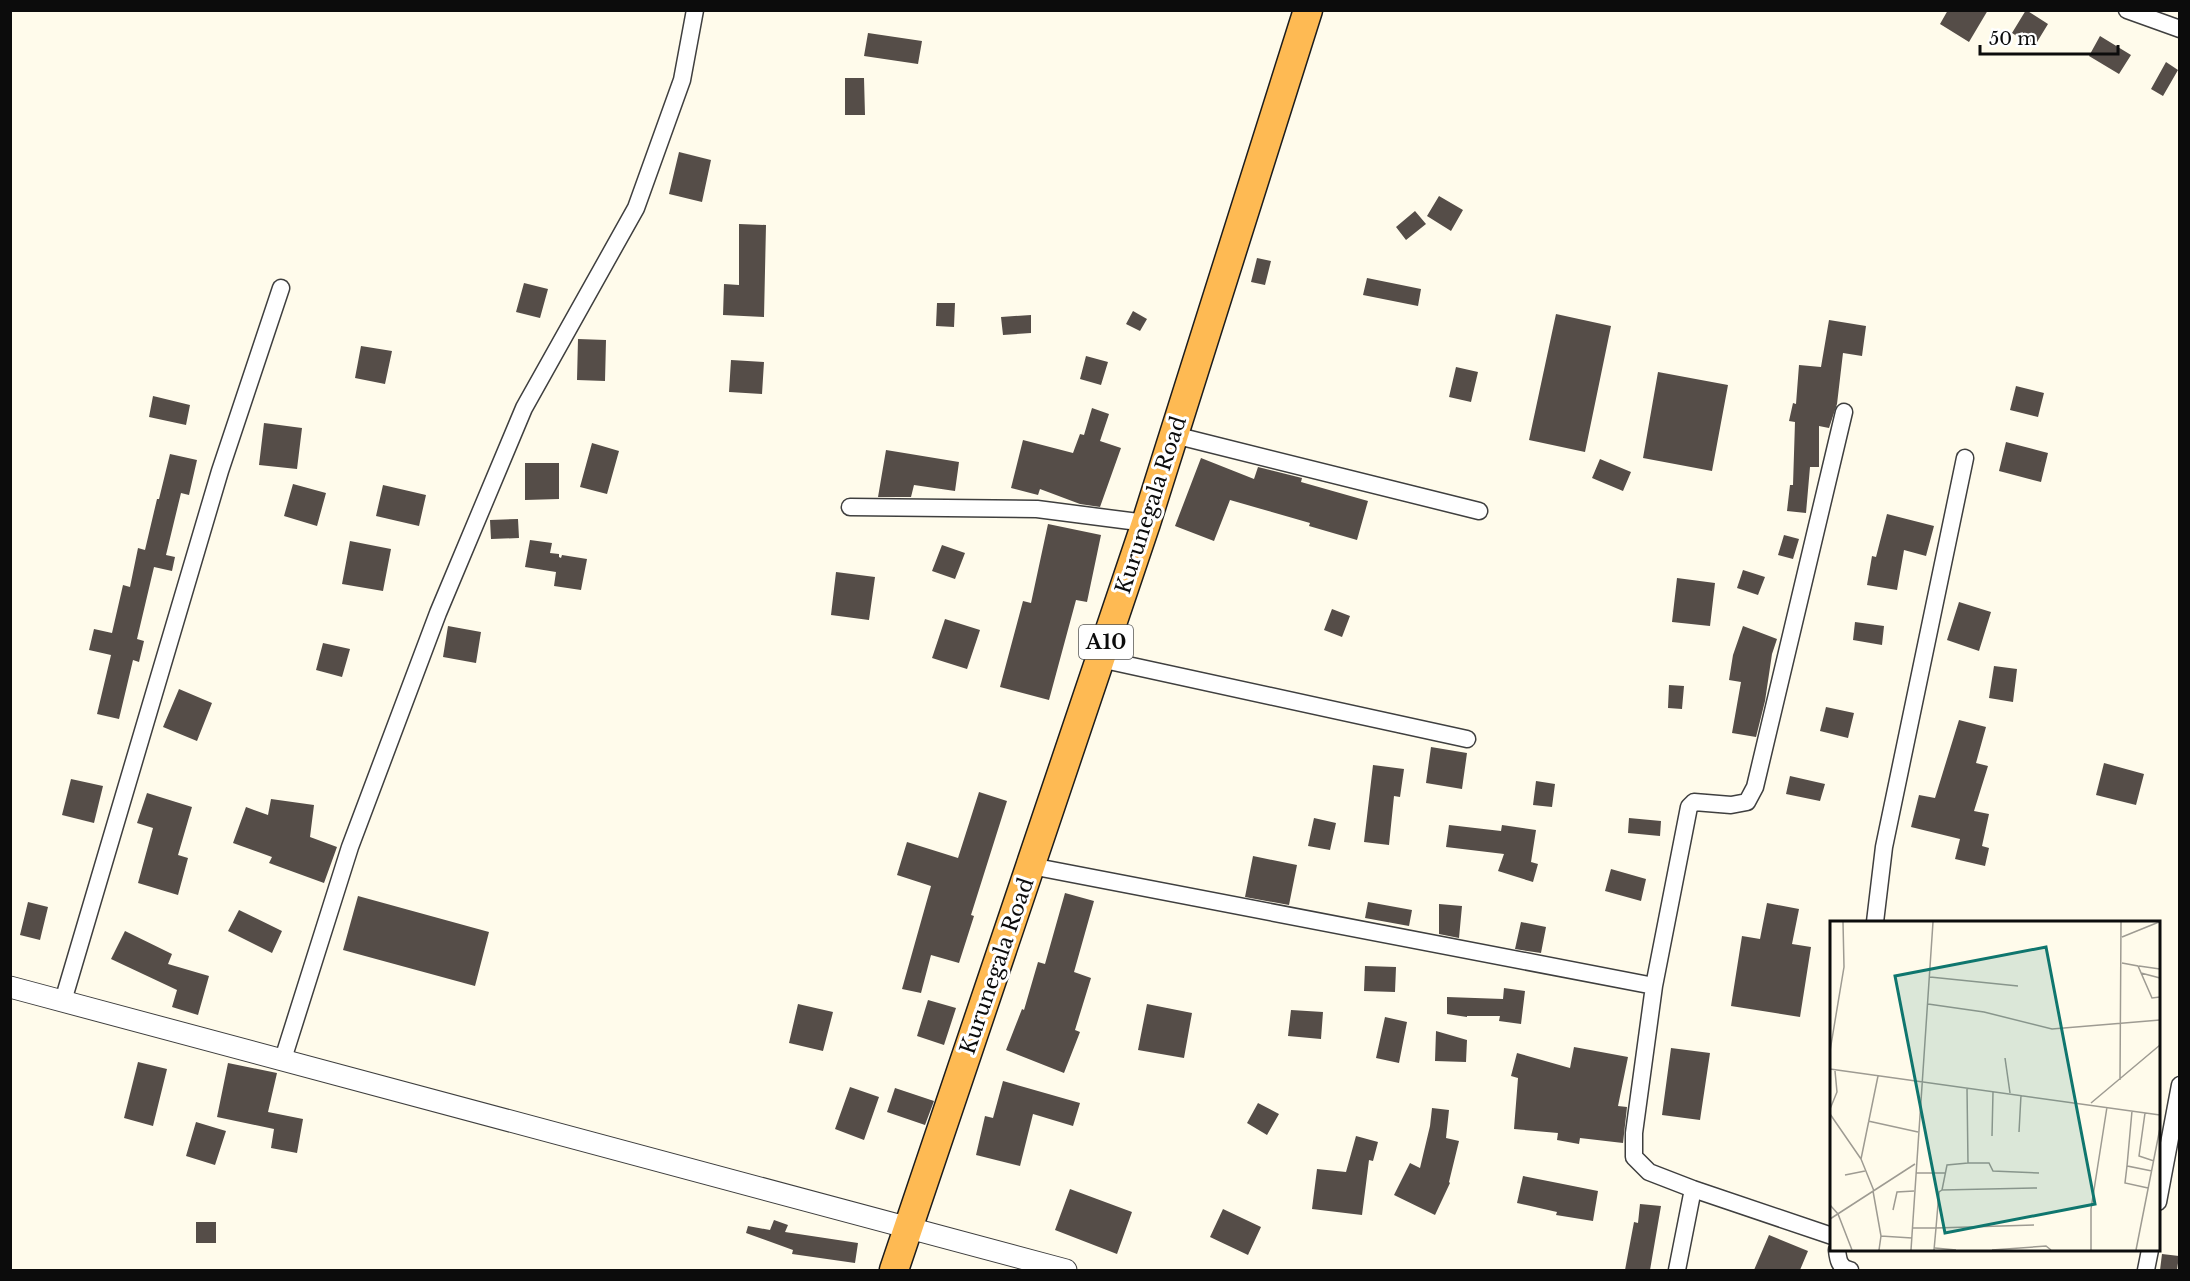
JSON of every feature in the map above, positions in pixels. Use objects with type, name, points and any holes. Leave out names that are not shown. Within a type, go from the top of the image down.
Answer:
[{"type":"highway","name":"Kurunegala Road","points":[[894,1270],[1146,523],[1308,10]]},
{"type":"street","points":[[283,1059],[350,847],[438,613],[524,408],[636,208],[682,80],[694,10]]},
{"type":"street","points":[[2127,10],[2180,30]]},
{"type":"street","points":[[63,1001],[220,471],[281,288]]},
{"type":"street","points":[[1830,1235],[1649,1172],[1634,1156],[1634,1133],[1654,986],[1689,807],[1694,802],[1731,805],[1748,802],[1755,787],[1844,412]]},
{"type":"street","points":[[1174,435],[1479,511]]},
{"type":"street","points":[[1875,921],[1884,847],[1965,458]]},
{"type":"street","points":[[850,507],[1037,508],[1146,523]]},
{"type":"street","points":[[1100,659],[1467,739]]},
{"type":"street","points":[[1031,866],[1654,986]]},
{"type":"street","points":[[10,987],[1066,1270]]},
{"type":"street","points":[[2160,1191],[2180,1085]]},
{"type":"street","points":[[1677,1270],[1693,1189]]},
{"type":"street","points":[[1837,1251],[1838,1261],[1845,1269],[1850,1270]]},
{"type":"street","points":[[2146,1270],[2150,1251]]},
{"type":"building","points":[[1948,10],[1988,10],[1969,42],[1940,24]]},
{"type":"building","points":[[2026,10],[2048,24],[2034,47],[2012,33]]},
{"type":"building","points":[[868,33],[922,41],[918,64],[864,56]]},
{"type":"building","points":[[2100,36],[2131,55],[2119,74],[2089,56]]},
{"type":"building","points":[[2166,62],[2178,70],[2163,96],[2151,89]]},
{"type":"building","points":[[845,78],[864,78],[865,115],[845,115]]},
{"type":"building","points":[[679,152],[711,160],[702,202],[669,194]]},
{"type":"building","points":[[1439,196],[1463,210],[1451,231],[1427,216]]},
{"type":"building","points":[[1415,211],[1426,224],[1406,240],[1396,227]]},
{"type":"building","points":[[739,224],[766,225],[764,317],[723,315],[724,284],[739,285]]},
{"type":"building","points":[[1257,258],[1271,261],[1265,285],[1251,282]]},
{"type":"building","points":[[1367,278],[1421,289],[1418,306],[1363,295]]},
{"type":"building","points":[[524,283],[548,289],[540,318],[516,312]]},
{"type":"building","points":[[937,303],[955,303],[954,327],[936,326]]},
{"type":"building","points":[[1133,311],[1147,319],[1140,331],[1126,324]]},
{"type":"building","points":[[1556,314],[1611,326],[1585,452],[1529,440]]},
{"type":"building","points":[[1031,315],[1031,333],[1003,335],[1001,317]]},
{"type":"building","points":[[1829,320],[1866,326],[1862,356],[1843,353],[1837,404],[1829,428],[1819,426],[1819,467],[1810,467],[1806,513],[1787,511],[1790,485],[1793,485],[1795,422],[1789,421],[1793,403],[1796,404],[1799,365],[1821,367]]},
{"type":"building","points":[[578,339],[606,340],[605,381],[577,380]]},
{"type":"building","points":[[361,346],[392,351],[385,384],[355,378]]},
{"type":"building","points":[[1086,356],[1108,362],[1101,385],[1080,379]]},
{"type":"building","points":[[731,360],[764,362],[762,394],[729,392]]},
{"type":"building","points":[[1456,367],[1478,372],[1471,402],[1449,397]]},
{"type":"building","points":[[1658,372],[1728,385],[1712,471],[1643,458]]},
{"type":"building","points":[[2016,386],[2044,393],[2038,417],[2010,410]]},
{"type":"building","points":[[153,396],[190,405],[186,425],[149,417]]},
{"type":"building","points":[[1092,408],[1109,414],[1100,441],[1121,448],[1100,507],[1080,504],[1040,489],[1038,495],[1011,488],[1023,440],[1073,453],[1080,434],[1084,435]]},
{"type":"building","points":[[264,423],[302,428],[297,469],[259,465]]},
{"type":"building","points":[[2006,442],[2048,453],[2041,482],[1999,471]]},
{"type":"building","points":[[592,443],[619,451],[607,494],[580,487]]},
{"type":"building","points":[[886,450],[959,462],[955,491],[914,485],[911,497],[878,497]]},
{"type":"building","points":[[170,454],[197,460],[189,495],[181,493],[166,555],[175,557],[172,571],[154,567],[137,639],[144,641],[139,662],[133,660],[119,719],[97,714],[111,655],[89,650],[94,629],[112,633],[123,585],[130,587],[138,548],[145,550]]},
{"type":"building","points":[[1201,458],[1254,479],[1258,467],[1302,478],[1301,482],[1368,501],[1357,540],[1309,526],[1310,523],[1230,500],[1214,541],[1175,526]]},
{"type":"building","points":[[1600,459],[1631,472],[1623,491],[1592,478]]},
{"type":"building","points":[[525,463],[559,463],[559,499],[525,500]]},
{"type":"building","points":[[293,484],[326,493],[317,526],[284,516]]},
{"type":"building","points":[[383,485],[426,495],[419,526],[376,516]]},
{"type":"building","points":[[1887,514],[1934,526],[1926,556],[1904,550],[1897,590],[1867,585],[1872,556],[1876,557]]},
{"type":"building","points":[[518,519],[519,538],[491,539],[490,520]]},
{"type":"building","points":[[1048,524],[1101,535],[1087,602],[1076,600],[1049,700],[1000,687],[1023,601],[1031,603]]},
{"type":"building","points":[[1784,535],[1799,539],[1793,559],[1778,555]]},
{"type":"building","points":[[530,540],[552,543],[550,553],[559,554],[561,558],[562,555],[587,559],[581,590],[554,586],[556,572],[525,567]]},
{"type":"building","points":[[350,541],[391,549],[383,591],[342,584]]},
{"type":"building","points":[[942,545],[965,553],[955,579],[932,571]]},
{"type":"building","points":[[1743,570],[1765,577],[1758,595],[1737,588]]},
{"type":"building","points":[[836,572],[875,577],[869,620],[831,615]]},
{"type":"building","points":[[1677,578],[1715,583],[1710,626],[1672,622]]},
{"type":"building","points":[[1959,602],[1991,612],[1979,651],[1947,640]]},
{"type":"building","points":[[1332,609],[1350,616],[1342,637],[1324,630]]},
{"type":"building","points":[[945,619],[980,630],[967,669],[932,658]]},
{"type":"building","points":[[1855,622],[1884,626],[1882,645],[1853,640]]},
{"type":"building","points":[[448,626],[481,632],[476,663],[443,657]]},
{"type":"building","points":[[1743,626],[1777,639],[1756,737],[1732,733],[1741,682],[1729,680],[1733,655]]},
{"type":"building","points":[[323,643],[350,649],[342,677],[316,670]]},
{"type":"building","points":[[1994,666],[2017,669],[2013,702],[1989,698]]},
{"type":"building","points":[[1669,685],[1684,686],[1682,709],[1668,708]]},
{"type":"building","points":[[179,689],[212,703],[197,741],[163,727]]},
{"type":"building","points":[[1826,707],[1854,713],[1848,738],[1820,731]]},
{"type":"building","points":[[1959,720],[1986,727],[1976,763],[1988,766],[1974,811],[1989,814],[1982,846],[1989,848],[1985,866],[1955,859],[1960,839],[1911,827],[1919,795],[1935,798]]},
{"type":"building","points":[[1431,747],[1467,753],[1462,789],[1426,783]]},
{"type":"building","points":[[2104,763],[2144,774],[2136,805],[2096,795]]},
{"type":"building","points":[[1373,765],[1404,769],[1400,797],[1394,796],[1389,845],[1364,842]]},
{"type":"building","points":[[1790,776],[1825,784],[1820,801],[1786,794]]},
{"type":"building","points":[[71,779],[103,786],[94,823],[62,815]]},
{"type":"building","points":[[1536,781],[1555,784],[1552,807],[1533,805]]},
{"type":"building","points":[[979,792],[1007,801],[971,915],[974,916],[959,963],[931,955],[921,993],[902,989],[931,886],[897,875],[907,842],[958,858]]},
{"type":"building","points":[[147,793],[192,807],[178,855],[188,858],[178,895],[138,883],[153,828],[137,823]]},
{"type":"building","points":[[271,799],[314,805],[310,837],[337,847],[324,883],[269,863],[272,857],[233,843],[246,807],[268,815]]},
{"type":"building","points":[[1314,818],[1336,823],[1330,850],[1308,846]]},
{"type":"building","points":[[1629,818],[1661,821],[1660,836],[1628,833]]},
{"type":"building","points":[[1449,825],[1501,831],[1502,825],[1536,830],[1531,862],[1538,864],[1533,882],[1498,871],[1504,854],[1446,847]]},
{"type":"building","points":[[1253,856],[1297,865],[1289,905],[1245,897]]},
{"type":"building","points":[[1611,869],[1646,879],[1641,901],[1605,891]]},
{"type":"building","points":[[1065,893],[1094,901],[1074,972],[1091,978],[1075,1030],[1080,1032],[1064,1073],[1006,1050],[1022,1009],[1024,1010],[1038,962],[1045,964]]},
{"type":"building","points":[[358,896],[489,932],[475,986],[343,950]]},
{"type":"building","points":[[28,902],[48,907],[40,940],[20,935]]},
{"type":"building","points":[[1368,902],[1412,910],[1409,926],[1365,918]]},
{"type":"building","points":[[1767,903],[1799,909],[1792,944],[1811,947],[1800,1017],[1731,1006],[1742,936],[1760,939]]},
{"type":"building","points":[[1439,904],[1462,906],[1459,938],[1439,934]]},
{"type":"building","points":[[239,910],[282,931],[272,953],[228,931]]},
{"type":"building","points":[[1521,922],[1546,927],[1541,953],[1515,949]]},
{"type":"building","points":[[125,931],[172,954],[168,964],[209,976],[198,1015],[172,1007],[177,990],[111,959]]},
{"type":"building","points":[[1365,966],[1396,967],[1395,992],[1364,991]]},
{"type":"building","points":[[1504,988],[1525,991],[1521,1024],[1499,1021],[1500,1016],[1467,1017],[1447,1014],[1447,997],[1503,999]]},
{"type":"building","points":[[928,1000],[956,1008],[944,1045],[917,1036]]},
{"type":"building","points":[[798,1004],[833,1012],[823,1051],[789,1043]]},
{"type":"building","points":[[1147,1004],[1192,1013],[1184,1058],[1138,1050]]},
{"type":"building","points":[[1291,1010],[1323,1012],[1321,1039],[1288,1036]]},
{"type":"building","points":[[1385,1017],[1407,1022],[1399,1063],[1376,1058]]},
{"type":"building","points":[[1436,1031],[1467,1040],[1466,1062],[1435,1061]]},
{"type":"building","points":[[1574,1047],[1628,1057],[1618,1106],[1627,1107],[1623,1143],[1580,1138],[1579,1144],[1557,1140],[1558,1133],[1514,1129],[1518,1078],[1511,1076],[1517,1053],[1570,1068]]},
{"type":"building","points":[[1671,1048],[1710,1053],[1700,1120],[1662,1115]]},
{"type":"building","points":[[138,1062],[167,1069],[153,1126],[124,1118]]},
{"type":"building","points":[[228,1063],[277,1073],[268,1112],[303,1119],[297,1153],[271,1148],[274,1129],[217,1117]]},
{"type":"building","points":[[1003,1081],[1080,1103],[1073,1126],[1033,1114],[1020,1166],[976,1155],[985,1116],[993,1118]]},
{"type":"building","points":[[850,1087],[879,1097],[864,1140],[835,1129]]},
{"type":"building","points":[[895,1088],[934,1101],[925,1125],[887,1112]]},
{"type":"building","points":[[1258,1103],[1279,1114],[1267,1135],[1247,1123]]},
{"type":"building","points":[[1432,1108],[1449,1110],[1446,1138],[1459,1141],[1450,1183],[1435,1215],[1394,1195],[1410,1163],[1420,1168]]},
{"type":"building","points":[[196,1122],[226,1131],[215,1165],[186,1156]]},
{"type":"building","points":[[1356,1136],[1378,1142],[1373,1161],[1369,1160],[1362,1215],[1312,1209],[1317,1169],[1346,1172]]},
{"type":"building","points":[[1523,1176],[1598,1191],[1593,1221],[1556,1215],[1557,1212],[1517,1203]]},
{"type":"building","points":[[1070,1189],[1132,1212],[1117,1254],[1055,1230]]},
{"type":"building","points":[[1640,1204],[1661,1206],[1650,1270],[1625,1270],[1634,1222],[1638,1223]]},
{"type":"building","points":[[1223,1209],[1261,1227],[1248,1255],[1210,1237]]},
{"type":"building","points":[[774,1220],[788,1225],[785,1232],[858,1243],[855,1263],[792,1254],[793,1250],[746,1233],[748,1226],[770,1230]]},
{"type":"building","points":[[196,1222],[216,1222],[216,1243],[196,1243]]},
{"type":"building","points":[[1769,1235],[1808,1251],[1800,1270],[1754,1270]]},
{"type":"building","points":[[2162,1254],[2179,1256],[2177,1270],[2160,1270]]}]
